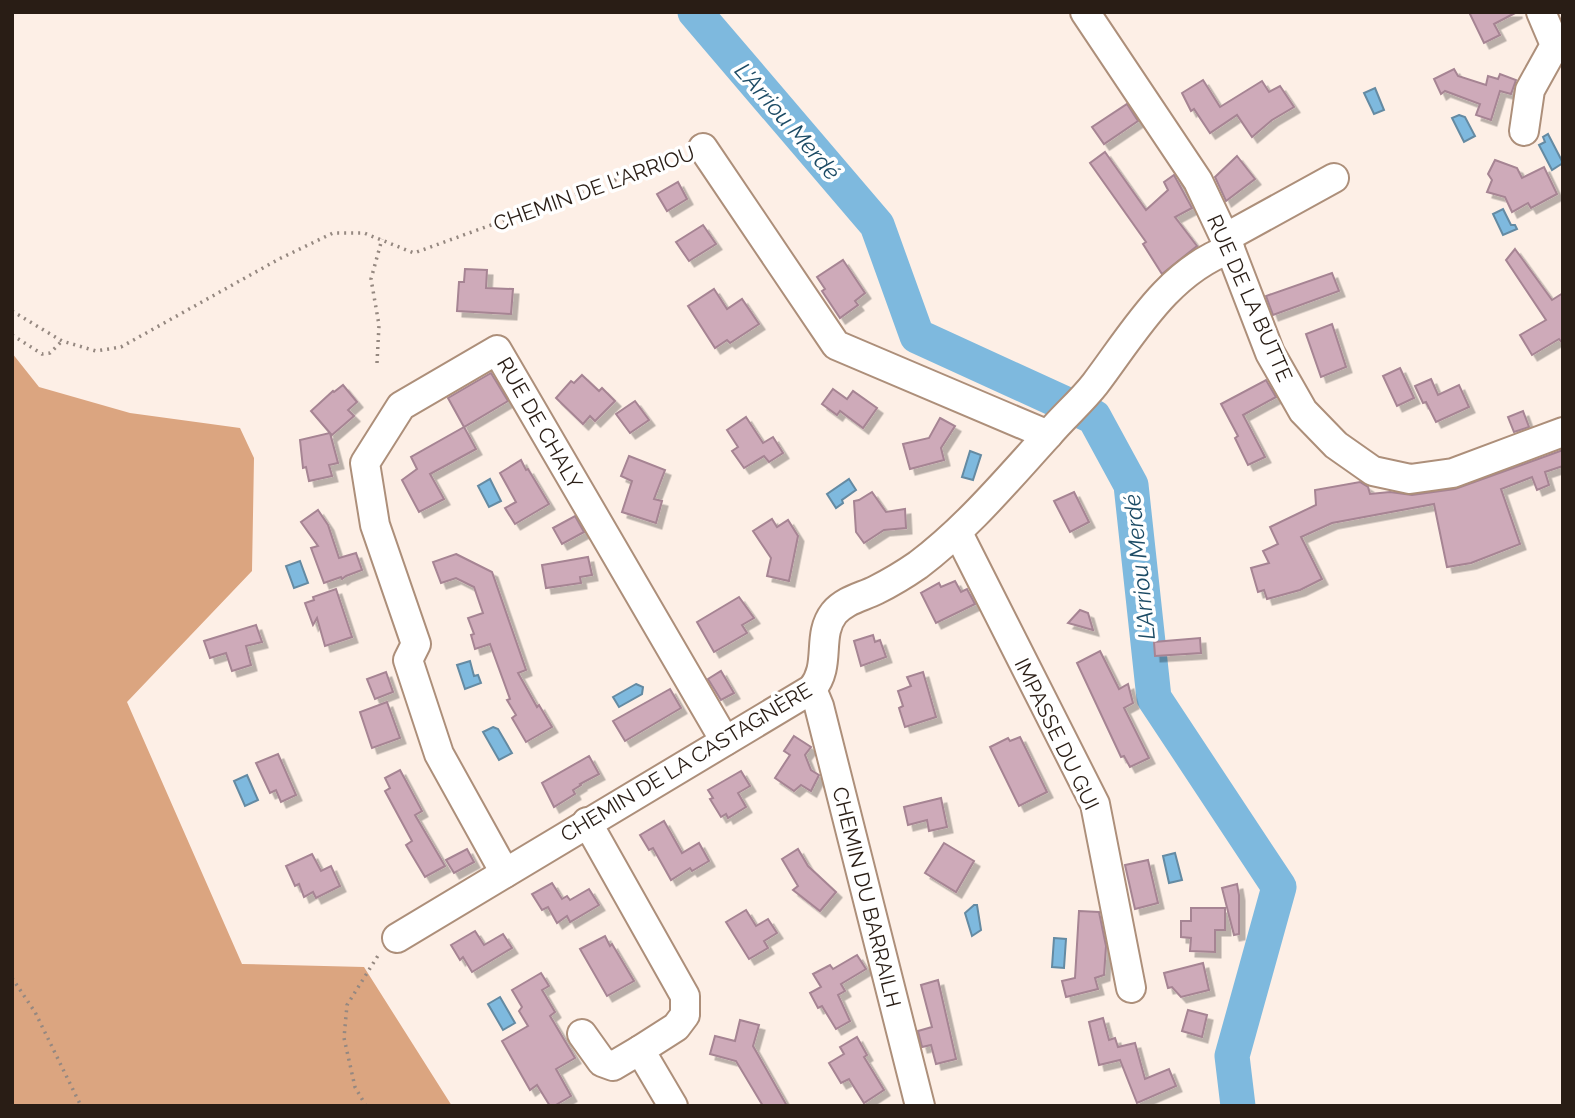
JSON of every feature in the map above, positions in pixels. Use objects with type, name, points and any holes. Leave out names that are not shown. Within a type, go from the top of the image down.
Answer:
[{"type":"street","name":"RUE DE LA BUTTE","points":[[1085,12],[1198,181],[1227,244],[1270,353],[1303,411],[1336,444],[1373,471],[1410,479],[1453,473],[1563,432]]},
{"type":"street","points":[[1524,131],[1530,90],[1559,45],[1541,12]]},
{"type":"street","name":"CHEMIN DE L'ARRIOU","points":[[703,148],[836,345],[1051,432]]},
{"type":"street","points":[[1051,432],[1093,387],[1152,305],[1182,277],[1227,244],[1335,178]]},
{"type":"street","name":"RUE DE CHALY","points":[[505,873],[439,754],[408,660],[416,644],[375,525],[365,463],[401,406],[497,350],[725,741]]},
{"type":"street","name":"CHEMIN DE LA CASTAGNÈRE","points":[[397,938],[813,689],[820,679],[824,665],[826,628],[835,613],[845,604],[878,589],[915,567],[958,533],[1051,432]]},
{"type":"street","name":"IMPASSE DU GUI","points":[[958,533],[1095,804],[1131,988]]},
{"type":"street","name":"CHEMIN DU BARRAILH","points":[[813,689],[920,1106]]},
{"type":"street","points":[[582,1034],[602,1062],[613,1066],[677,1027],[685,1015],[685,996],[587,822]]},
{"type":"street","points":[[640,1050],[673,1106]]},
{"type":"path","name":"CHEMIN DE L'ARRIOU","points":[[12,311],[61,341],[96,351],[121,347],[279,259],[333,233],[364,233],[414,253],[703,148]]},
{"type":"path","points":[[377,363],[379,325],[371,279],[382,239]]},
{"type":"path","points":[[12,335],[42,354],[50,353],[61,341]]},
{"type":"path","points":[[366,1106],[355,1087],[344,1038],[347,1005],[376,956],[397,938]]},
{"type":"path","points":[[12,978],[34,1012],[81,1106]]},
{"type":"shaded area","points":[[12,353],[39,387],[130,413],[240,428],[254,458],[252,571],[127,702],[242,964],[364,967],[452,1106],[12,1106]]},
{"type":"water","points":[[1375,88],[1384,110],[1374,114],[1364,93]]},
{"type":"water","points":[[1459,115],[1465,117],[1475,136],[1464,142],[1452,118]]},
{"type":"water","points":[[1548,134],[1563,163],[1552,170],[1539,145],[1545,142],[1543,137]]},
{"type":"water","points":[[1503,209],[1511,225],[1515,225],[1517,229],[1503,235],[1493,214]]},
{"type":"water","points":[[970,451],[981,455],[973,480],[962,477]]},
{"type":"water","points":[[490,479],[501,501],[489,507],[478,486]]},
{"type":"water","points":[[849,479],[856,490],[836,508],[827,494]]},
{"type":"water","points":[[300,561],[308,583],[294,588],[286,566]]},
{"type":"water","points":[[470,661],[474,676],[478,675],[481,683],[465,689],[457,665]]},
{"type":"water","points":[[636,684],[643,687],[642,694],[619,707],[613,697]]},
{"type":"water","points":[[493,727],[498,729],[512,753],[499,760],[483,732]]},
{"type":"water","points":[[247,775],[258,800],[245,806],[234,781]]},
{"type":"water","points":[[1175,853],[1182,880],[1169,883],[1163,856]]},
{"type":"water","points":[[977,905],[981,930],[972,936],[965,913]]},
{"type":"water","points":[[1054,938],[1066,939],[1064,968],[1052,967]]},
{"type":"water","points":[[500,997],[515,1023],[503,1030],[488,1004]]},
{"type":"building","points":[[1469,12],[1517,12],[1494,24],[1500,35],[1484,43]]},
{"type":"building","points":[[1454,69],[1458,76],[1486,85],[1488,76],[1498,79],[1500,74],[1516,80],[1511,94],[1500,91],[1491,120],[1476,115],[1480,104],[1445,91],[1441,94],[1434,79]]},
{"type":"building","points":[[1203,80],[1220,107],[1262,81],[1269,92],[1280,86],[1294,107],[1272,120],[1252,137],[1237,115],[1210,133],[1194,109],[1191,111],[1182,93]]},
{"type":"building","points":[[1127,104],[1138,121],[1104,144],[1092,127]]},
{"type":"building","points":[[1105,152],[1146,210],[1168,190],[1164,182],[1174,175],[1192,208],[1175,217],[1197,246],[1162,274],[1143,244],[1146,242],[1090,163]]},
{"type":"building","points":[[1237,156],[1255,179],[1226,201],[1215,177]]},
{"type":"building","points":[[1495,160],[1517,168],[1522,178],[1544,167],[1557,194],[1531,208],[1528,203],[1512,212],[1505,197],[1487,192],[1492,180],[1488,174]]},
{"type":"building","points":[[678,182],[687,199],[667,211],[657,194]]},
{"type":"building","points":[[703,225],[716,244],[689,261],[676,242]]},
{"type":"building","points":[[1515,249],[1552,300],[1563,293],[1563,344],[1559,339],[1532,355],[1520,335],[1546,320],[1506,260]]},
{"type":"building","points":[[843,260],[865,293],[855,301],[858,305],[840,318],[822,291],[825,289],[817,277]]},
{"type":"building","points":[[465,269],[487,270],[486,288],[513,289],[511,314],[457,311],[459,282],[464,282]]},
{"type":"building","points":[[1332,273],[1339,291],[1273,315],[1266,296]]},
{"type":"building","points":[[714,289],[727,309],[742,299],[759,324],[730,343],[727,340],[715,348],[688,306]]},
{"type":"building","points":[[1332,324],[1346,367],[1321,377],[1306,334]]},
{"type":"building","points":[[1400,368],[1414,398],[1397,406],[1383,376]]},
{"type":"building","points":[[491,373],[508,401],[464,427],[448,398]]},
{"type":"building","points":[[582,375],[599,391],[602,388],[615,401],[595,421],[590,416],[583,424],[556,398],[571,381],[574,383]]},
{"type":"building","points":[[1431,379],[1438,395],[1459,385],[1469,407],[1436,422],[1415,386]]},
{"type":"building","points":[[1266,380],[1276,397],[1243,415],[1265,457],[1248,465],[1235,438],[1238,436],[1221,404]]},
{"type":"building","points":[[343,385],[357,402],[348,410],[354,416],[332,435],[311,411]]},
{"type":"building","points":[[833,389],[847,399],[853,391],[877,408],[863,428],[840,411],[837,415],[822,404]]},
{"type":"building","points":[[635,401],[649,420],[630,433],[616,414]]},
{"type":"building","points":[[1523,411],[1529,427],[1514,432],[1508,417]]},
{"type":"building","points":[[746,417],[763,443],[773,437],[783,453],[769,462],[764,456],[744,468],[732,451],[738,447],[727,430]]},
{"type":"building","points":[[940,418],[955,426],[941,448],[944,460],[910,469],[903,444],[929,438]]},
{"type":"building","points":[[464,427],[476,449],[430,474],[444,499],[419,512],[402,480],[417,469],[411,457]]},
{"type":"building","points":[[330,433],[338,463],[329,465],[332,476],[309,481],[306,467],[303,468],[300,440]]},
{"type":"building","points":[[1563,450],[1563,466],[1545,472],[1549,485],[1537,490],[1532,477],[1501,489],[1520,544],[1471,563],[1447,567],[1434,504],[1332,523],[1301,537],[1322,579],[1300,590],[1267,599],[1264,590],[1258,592],[1251,568],[1269,563],[1263,551],[1278,544],[1270,527],[1316,505],[1315,490],[1360,482],[1368,487],[1370,494],[1390,492],[1412,495],[1455,489]]},
{"type":"building","points":[[629,456],[665,470],[654,499],[662,501],[656,523],[622,512],[632,481],[621,476]]},
{"type":"building","points":[[521,460],[549,504],[515,524],[505,508],[516,502],[500,473]]},
{"type":"building","points":[[872,492],[886,512],[905,509],[906,528],[884,530],[864,543],[856,532],[854,501]]},
{"type":"building","points":[[1074,492],[1089,522],[1070,532],[1054,501]]},
{"type":"building","points":[[318,510],[328,525],[339,558],[356,553],[362,570],[324,583],[311,548],[318,546],[301,522]]},
{"type":"building","points":[[575,516],[584,532],[562,544],[553,528]]},
{"type":"building","points":[[772,519],[777,527],[788,520],[798,536],[789,581],[767,576],[771,558],[753,531]]},
{"type":"building","points":[[456,554],[492,572],[526,670],[518,673],[552,727],[526,742],[512,718],[516,715],[507,700],[510,699],[490,644],[475,649],[471,635],[474,634],[468,618],[483,613],[474,587],[456,578],[441,583],[433,562]]},
{"type":"building","points":[[588,557],[592,575],[580,577],[581,583],[546,588],[542,565]]},
{"type":"building","points":[[955,581],[961,592],[967,589],[975,604],[936,623],[921,593],[939,583],[941,587]]},
{"type":"building","points":[[336,589],[352,637],[325,646],[317,618],[313,625],[305,603],[314,600],[313,597]]},
{"type":"building","points":[[739,597],[754,618],[742,625],[747,633],[714,652],[697,622]]},
{"type":"building","points":[[1080,610],[1088,613],[1093,630],[1068,623]]},
{"type":"building","points":[[256,625],[262,642],[246,646],[251,665],[232,671],[226,653],[210,658],[204,641]]},
{"type":"building","points":[[873,635],[875,642],[880,640],[886,657],[861,666],[854,641]]},
{"type":"building","points":[[1200,638],[1201,653],[1155,656],[1154,642]]},
{"type":"building","points":[[1100,651],[1119,689],[1128,684],[1133,703],[1124,708],[1149,758],[1130,767],[1124,756],[1121,757],[1077,663]]},
{"type":"building","points":[[721,671],[734,693],[721,700],[708,679]]},
{"type":"building","points":[[386,672],[393,692],[375,699],[367,679]]},
{"type":"building","points":[[923,672],[936,717],[905,727],[899,708],[903,706],[898,691],[911,686],[907,677]]},
{"type":"building","points":[[670,689],[681,708],[625,741],[613,721]]},
{"type":"building","points":[[387,702],[400,738],[372,748],[360,712]]},
{"type":"building","points":[[794,736],[811,747],[805,755],[811,770],[819,775],[811,791],[801,785],[794,791],[775,778],[790,755],[784,751]]},
{"type":"building","points":[[1020,737],[1047,792],[1019,806],[990,747],[1008,738],[1010,741]]},
{"type":"building","points":[[278,754],[296,795],[281,802],[276,790],[270,793],[256,763]]},
{"type":"building","points":[[589,756],[599,774],[580,784],[573,790],[575,794],[554,807],[542,783]]},
{"type":"building","points":[[400,770],[422,811],[415,815],[445,866],[425,877],[406,845],[412,841],[385,791],[390,788],[385,778]]},
{"type":"building","points":[[741,771],[750,786],[738,793],[746,807],[728,818],[726,814],[721,817],[710,799],[713,798],[708,790]]},
{"type":"building","points":[[941,798],[947,827],[929,831],[927,820],[908,825],[904,807]]},
{"type":"building","points":[[664,821],[682,853],[699,843],[709,861],[692,871],[690,868],[671,880],[653,848],[649,850],[640,835]]},
{"type":"building","points":[[944,843],[974,861],[956,892],[925,873]]},
{"type":"building","points":[[467,849],[474,862],[454,873],[446,860]]},
{"type":"building","points":[[798,849],[808,866],[836,892],[820,911],[793,890],[798,886],[782,859]]},
{"type":"building","points":[[312,854],[321,871],[331,866],[340,886],[316,898],[313,892],[304,897],[299,884],[295,886],[286,866]]},
{"type":"building","points":[[1148,860],[1158,903],[1135,909],[1125,865]]},
{"type":"building","points":[[552,883],[562,899],[567,896],[570,900],[589,889],[599,905],[570,922],[567,916],[557,923],[548,907],[542,910],[532,894]]},
{"type":"building","points":[[1237,884],[1239,934],[1234,935],[1222,888]]},
{"type":"building","points":[[1191,908],[1225,908],[1225,930],[1215,930],[1215,952],[1190,951],[1191,938],[1181,937],[1181,921],[1191,921]]},
{"type":"building","points":[[746,910],[756,926],[768,919],[777,933],[764,941],[768,948],[749,959],[726,922]]},
{"type":"building","points":[[1079,911],[1099,912],[1106,946],[1104,975],[1095,978],[1098,989],[1066,997],[1062,981],[1075,978]]},
{"type":"building","points":[[475,931],[484,945],[503,934],[512,948],[472,972],[463,957],[460,960],[451,945]]},
{"type":"building","points":[[605,936],[634,981],[607,996],[580,949]]},
{"type":"building","points":[[857,955],[866,969],[841,984],[845,991],[838,995],[850,1021],[836,1029],[822,1006],[818,1008],[810,993],[821,987],[813,974],[830,965],[833,969]]},
{"type":"building","points":[[1203,963],[1209,990],[1181,997],[1172,987],[1168,988],[1164,973]]},
{"type":"building","points":[[541,973],[549,986],[542,990],[555,1012],[550,1016],[575,1058],[556,1069],[571,1096],[554,1106],[550,1106],[537,1085],[530,1090],[502,1041],[528,1026],[519,1011],[522,1007],[512,990]]},
{"type":"building","points":[[938,980],[956,1059],[936,1064],[931,1045],[922,1047],[918,1031],[932,1027],[921,985]]},
{"type":"building","points":[[1188,1010],[1207,1015],[1202,1037],[1182,1031]]},
{"type":"building","points":[[1103,1018],[1109,1040],[1115,1038],[1118,1047],[1135,1043],[1145,1079],[1169,1069],[1176,1086],[1137,1103],[1120,1060],[1099,1065],[1089,1022]]},
{"type":"building","points":[[740,1020],[759,1025],[753,1046],[787,1106],[763,1106],[736,1061],[710,1054],[715,1036],[735,1041]]},
{"type":"building","points":[[857,1037],[867,1055],[864,1057],[884,1090],[864,1103],[849,1079],[841,1083],[829,1063],[844,1054],[840,1047]]},
{"type":"waterway","name":"L'Arriou Merdé","points":[[695,12],[877,225],[917,336],[1094,417],[1131,485],[1154,698],[1279,887],[1232,1056],[1238,1106]]}]
